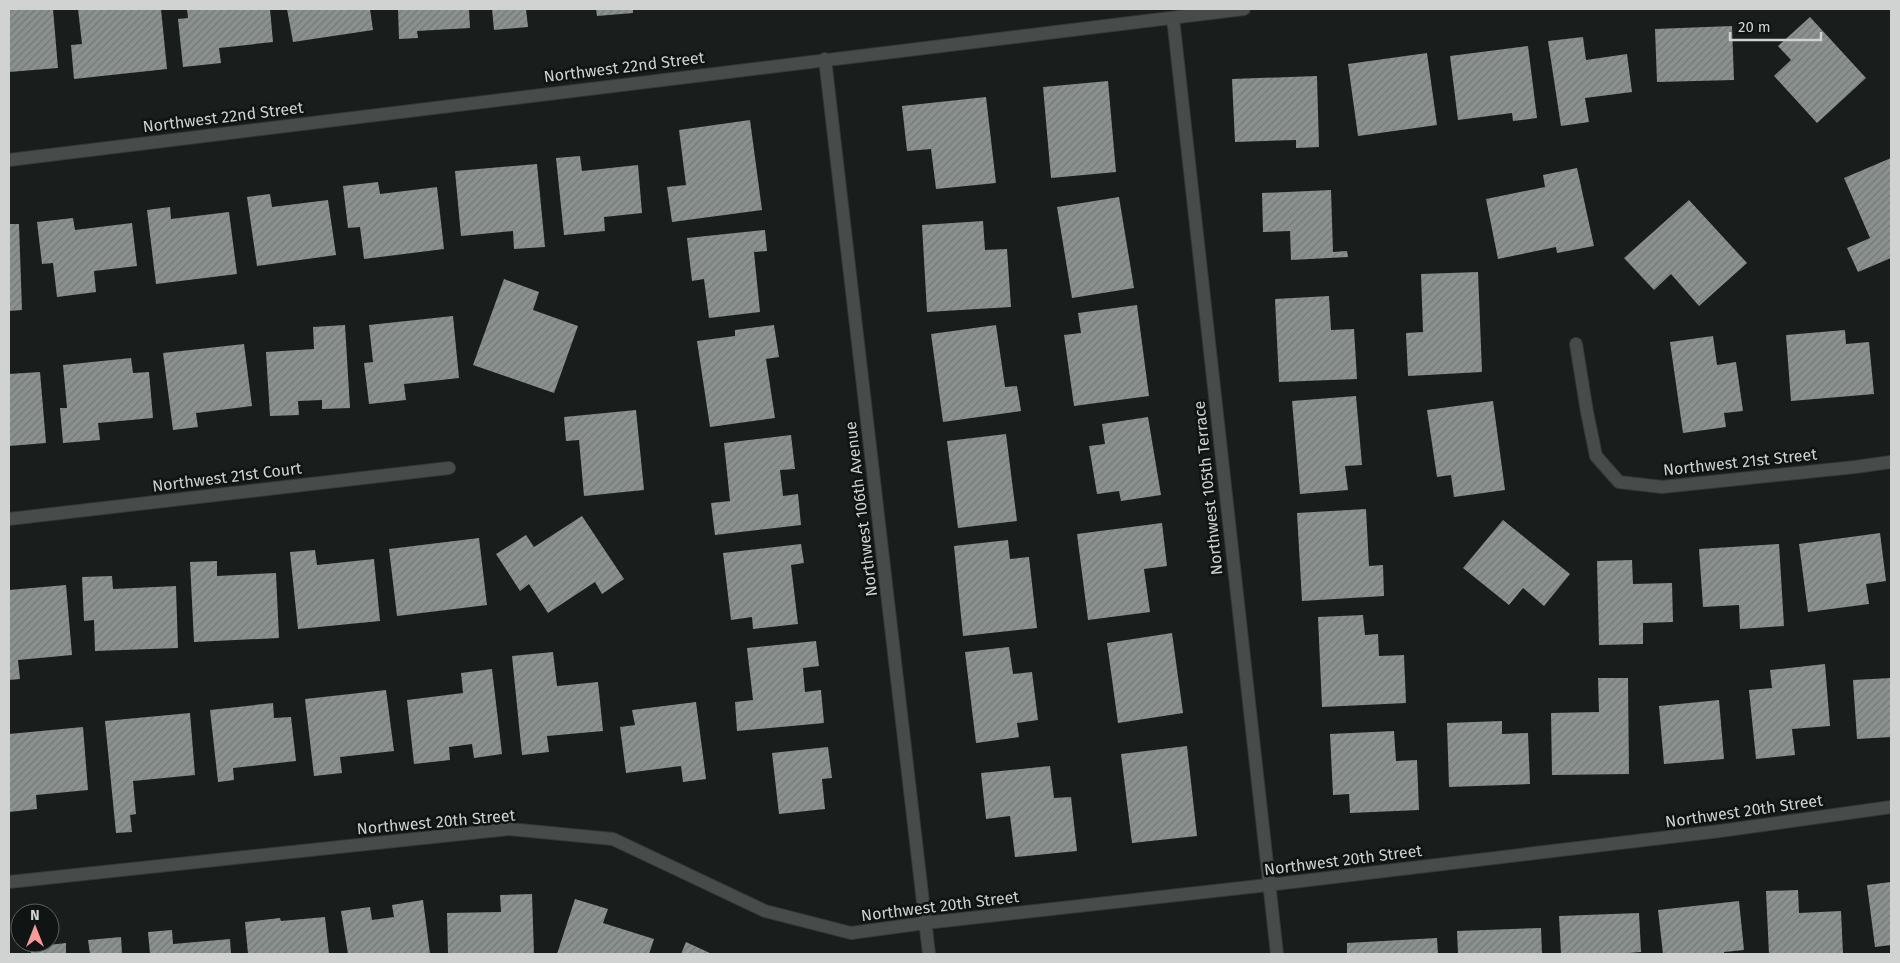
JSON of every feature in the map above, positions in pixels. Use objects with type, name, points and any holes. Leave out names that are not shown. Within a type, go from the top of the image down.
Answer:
[{"type":"street","name":"Northwest 22nd Street","points":[[9,160],[1244,9]]},
{"type":"street","name":"Northwest 105th Terrace","points":[[1173,18],[1277,954]]},
{"type":"street","name":"Northwest 106th Avenue","points":[[826,59],[929,954]]},
{"type":"street","name":"Northwest 21st Street","points":[[1576,344],[1596,456],[1619,482],[1662,487],[1891,462]]},
{"type":"street","name":"Northwest 21st Court","points":[[9,519],[450,468]]},
{"type":"street","name":"Northwest 20th Street","points":[[9,882],[508,829],[613,839],[765,911],[851,933],[1720,831],[1891,807]]},
{"type":"building","points":[[9,9],[53,9],[58,68],[9,72]]},
{"type":"building","points":[[78,9],[161,9],[167,69],[74,79],[71,45],[82,44]]},
{"type":"building","points":[[187,9],[270,9],[273,42],[219,48],[221,63],[183,67],[178,19],[188,18]]},
{"type":"building","points":[[287,9],[370,9],[373,30],[293,42]]},
{"type":"building","points":[[398,9],[469,9],[470,28],[417,31],[418,38],[399,39]]},
{"type":"building","points":[[492,9],[526,9],[528,27],[494,30]]},
{"type":"building","points":[[596,9],[633,9],[633,13],[597,16]]},
{"type":"building","points":[[1810,17],[1866,78],[1817,123],[1774,76],[1791,60],[1778,46]]},
{"type":"building","points":[[1732,26],[1734,80],[1657,82],[1655,29]]},
{"type":"building","points":[[1583,37],[1586,60],[1627,54],[1632,92],[1585,98],[1589,122],[1561,126],[1548,41]]},
{"type":"building","points":[[1528,46],[1537,118],[1513,121],[1512,113],[1458,120],[1450,56]]},
{"type":"building","points":[[1427,53],[1437,125],[1358,136],[1348,64]]},
{"type":"building","points":[[1317,76],[1319,147],[1296,148],[1296,140],[1235,142],[1232,79]]},
{"type":"building","points":[[1108,81],[1116,172],[1051,178],[1043,87]]},
{"type":"building","points":[[986,97],[996,183],[936,189],[931,149],[907,151],[902,106]]},
{"type":"building","points":[[750,120],[762,210],[672,222],[667,187],[686,185],[679,130]]},
{"type":"building","points":[[580,156],[582,171],[638,165],[642,213],[604,217],[605,231],[564,235],[556,158]]},
{"type":"building","points":[[1891,158],[1891,258],[1858,272],[1847,248],[1870,238],[1844,178]]},
{"type":"building","points":[[537,164],[545,247],[514,249],[513,231],[461,236],[455,171]]},
{"type":"building","points":[[1577,168],[1594,246],[1557,253],[1556,247],[1498,259],[1486,199],[1545,187],[1543,175]]},
{"type":"building","points":[[378,182],[380,194],[437,187],[444,249],[364,259],[360,227],[348,228],[343,186]]},
{"type":"building","points":[[1331,190],[1333,252],[1347,251],[1348,257],[1291,260],[1290,231],[1263,232],[1262,193]]},
{"type":"building","points":[[270,194],[272,207],[328,200],[336,255],[257,266],[247,197]]},
{"type":"building","points":[[1119,197],[1134,288],[1072,298],[1057,207]]},
{"type":"building","points":[[1689,200],[1747,263],[1699,306],[1671,274],[1654,290],[1624,258]]},
{"type":"building","points":[[170,207],[171,219],[229,212],[237,274],[156,284],[147,210]]},
{"type":"building","points":[[73,218],[75,230],[132,223],[137,266],[94,271],[96,292],[57,297],[53,263],[42,264],[37,222]]},
{"type":"building","points":[[983,221],[985,250],[1007,249],[1011,307],[927,312],[922,225]]},
{"type":"building","points":[[9,224],[19,224],[22,310],[9,311]]},
{"type":"building","points":[[765,230],[767,251],[754,252],[760,312],[709,318],[704,279],[692,281],[687,238]]},
{"type":"building","points":[[1478,272],[1482,372],[1408,376],[1406,333],[1423,332],[1421,274]]},
{"type":"building","points":[[504,279],[539,292],[533,310],[578,326],[554,393],[473,365]]},
{"type":"building","points":[[1329,296],[1331,330],[1354,329],[1357,379],[1279,382],[1275,299]]},
{"type":"building","points":[[1137,305],[1149,396],[1074,406],[1064,335],[1081,333],[1078,313]]},
{"type":"building","points":[[453,316],[459,378],[404,384],[406,400],[369,404],[364,363],[373,362],[369,325]]},
{"type":"building","points":[[345,325],[350,408],[322,409],[322,400],[298,401],[299,415],[270,416],[266,352],[314,349],[313,327]]},
{"type":"building","points":[[774,325],[779,357],[766,359],[775,418],[710,427],[697,341],[735,336],[735,330]]},
{"type":"building","points":[[996,325],[1005,387],[1017,386],[1021,411],[943,422],[931,334]]},
{"type":"building","points":[[1845,330],[1846,344],[1869,342],[1874,394],[1791,401],[1786,335]]},
{"type":"building","points":[[1713,336],[1717,365],[1736,362],[1743,411],[1724,413],[1726,427],[1683,433],[1670,342]]},
{"type":"building","points":[[244,344],[252,406],[196,413],[198,427],[173,430],[163,353]]},
{"type":"building","points":[[131,358],[133,373],[149,372],[153,418],[98,423],[100,440],[63,443],[60,408],[67,408],[63,365]]},
{"type":"building","points":[[40,372],[46,443],[9,446],[9,374]]},
{"type":"building","points":[[1356,396],[1362,465],[1345,466],[1348,490],[1300,494],[1292,401]]},
{"type":"building","points":[[1493,401],[1505,490],[1454,497],[1451,475],[1437,477],[1427,410]]},
{"type":"building","points":[[636,410],[644,490],[584,496],[579,440],[566,441],[564,417]]},
{"type":"building","points":[[1148,417],[1161,495],[1121,501],[1119,491],[1097,494],[1089,446],[1105,444],[1102,424]]},
{"type":"building","points":[[1006,434],[1017,521],[958,528],[947,441]]},
{"type":"building","points":[[791,435],[795,469],[780,470],[783,496],[798,494],[801,525],[715,535],[711,503],[730,501],[724,443]]},
{"type":"building","points":[[1366,509],[1369,566],[1383,565],[1384,596],[1302,601],[1297,513]]},
{"type":"building","points":[[582,516],[624,579],[602,594],[595,582],[548,613],[529,584],[520,591],[496,554],[526,535],[534,547]]},
{"type":"building","points":[[1503,520],[1570,574],[1544,606],[1523,588],[1509,605],[1463,568]]},
{"type":"building","points":[[1162,523],[1167,566],[1144,569],[1150,612],[1088,620],[1077,534]]},
{"type":"building","points":[[1880,533],[1886,581],[1866,584],[1869,604],[1808,612],[1799,544]]},
{"type":"building","points":[[479,538],[487,605],[397,616],[389,549]]},
{"type":"building","points":[[1008,540],[1010,559],[1029,557],[1037,628],[963,636],[954,546]]},
{"type":"building","points":[[801,544],[804,563],[791,565],[798,624],[753,629],[752,617],[731,620],[723,553]]},
{"type":"building","points":[[1779,544],[1784,626],[1740,629],[1739,605],[1703,607],[1699,549]]},
{"type":"building","points":[[315,550],[317,565],[374,559],[380,621],[298,629],[290,552]]},
{"type":"building","points":[[1632,560],[1633,584],[1672,583],[1673,622],[1643,623],[1643,644],[1599,645],[1597,561]]},
{"type":"building","points":[[217,561],[217,576],[276,573],[279,638],[194,642],[190,562]]},
{"type":"building","points":[[112,576],[113,589],[176,586],[178,648],[95,651],[94,620],[84,621],[82,577]]},
{"type":"building","points":[[66,585],[72,655],[18,660],[20,679],[9,680],[9,590]]},
{"type":"building","points":[[1363,615],[1365,635],[1378,634],[1379,656],[1404,655],[1406,703],[1322,707],[1318,617]]},
{"type":"building","points":[[1172,633],[1183,713],[1118,723],[1107,643]]},
{"type":"building","points":[[816,641],[819,666],[803,668],[805,692],[821,690],[824,723],[737,731],[735,702],[753,700],[747,648]]},
{"type":"building","points":[[1009,647],[1013,674],[1032,672],[1038,720],[1017,723],[1019,737],[976,743],[965,652]]},
{"type":"building","points":[[553,652],[557,686],[598,682],[603,731],[547,736],[549,752],[522,755],[512,656]]},
{"type":"building","points":[[1825,664],[1830,726],[1792,729],[1795,755],[1756,759],[1749,690],[1772,688],[1770,670]]},
{"type":"building","points":[[492,669],[502,754],[474,758],[472,744],[449,747],[450,760],[414,764],[407,700],[463,693],[461,673]]},
{"type":"building","points":[[1598,678],[1628,678],[1629,774],[1552,775],[1551,713],[1599,712]]},
{"type":"building","points":[[1891,678],[1891,737],[1857,739],[1853,680]]},
{"type":"building","points":[[386,690],[394,751],[340,757],[342,773],[314,776],[305,699]]},
{"type":"building","points":[[1719,700],[1724,759],[1664,764],[1659,706]]},
{"type":"building","points":[[696,702],[706,779],[683,782],[681,766],[626,773],[620,727],[635,725],[632,710]]},
{"type":"building","points":[[273,703],[274,718],[291,717],[296,761],[233,768],[234,780],[218,782],[210,710]]},
{"type":"building","points":[[190,713],[195,775],[133,781],[136,814],[130,815],[132,832],[116,833],[105,721]]},
{"type":"building","points":[[1502,721],[1502,734],[1528,733],[1530,784],[1449,787],[1447,723]]},
{"type":"building","points":[[83,727],[88,790],[36,795],[37,809],[9,812],[9,734]]},
{"type":"building","points":[[1394,731],[1396,761],[1417,760],[1419,810],[1350,813],[1349,794],[1333,795],[1330,734]]},
{"type":"building","points":[[1187,746],[1197,836],[1132,843],[1121,754]]},
{"type":"building","points":[[828,747],[832,778],[822,779],[825,809],[779,814],[772,753]]},
{"type":"building","points":[[1050,766],[1054,798],[1071,797],[1077,851],[1015,857],[1010,816],[986,819],[981,773]]},
{"type":"building","points":[[1891,882],[1891,945],[1875,947],[1867,885]]},
{"type":"building","points":[[1798,890],[1799,913],[1841,911],[1843,954],[1769,954],[1766,891]]},
{"type":"building","points":[[532,894],[534,954],[448,954],[447,913],[501,912],[500,895]]},
{"type":"building","points":[[575,899],[608,909],[603,923],[654,939],[649,954],[557,954]]},
{"type":"building","points":[[423,900],[430,954],[348,954],[341,911],[370,907],[372,920],[394,917],[392,905]]},
{"type":"building","points":[[1739,901],[1744,950],[1724,952],[1724,954],[1663,954],[1658,910]]},
{"type":"building","points":[[1639,913],[1641,952],[1629,954],[1561,954],[1559,916]]},
{"type":"building","points":[[325,917],[329,954],[248,954],[245,922],[280,918],[281,921]]},
{"type":"building","points":[[1541,928],[1542,954],[1458,954],[1457,931]]},
{"type":"building","points":[[172,930],[173,944],[230,939],[231,954],[150,954],[148,932]]},
{"type":"building","points":[[121,937],[122,954],[90,954],[88,940]]},
{"type":"building","points":[[1437,938],[1438,954],[1347,954],[1347,943]]},
{"type":"building","points":[[686,942],[712,954],[681,954]]},
{"type":"building","points":[[66,943],[66,954],[31,954],[60,953],[60,944]]}]
